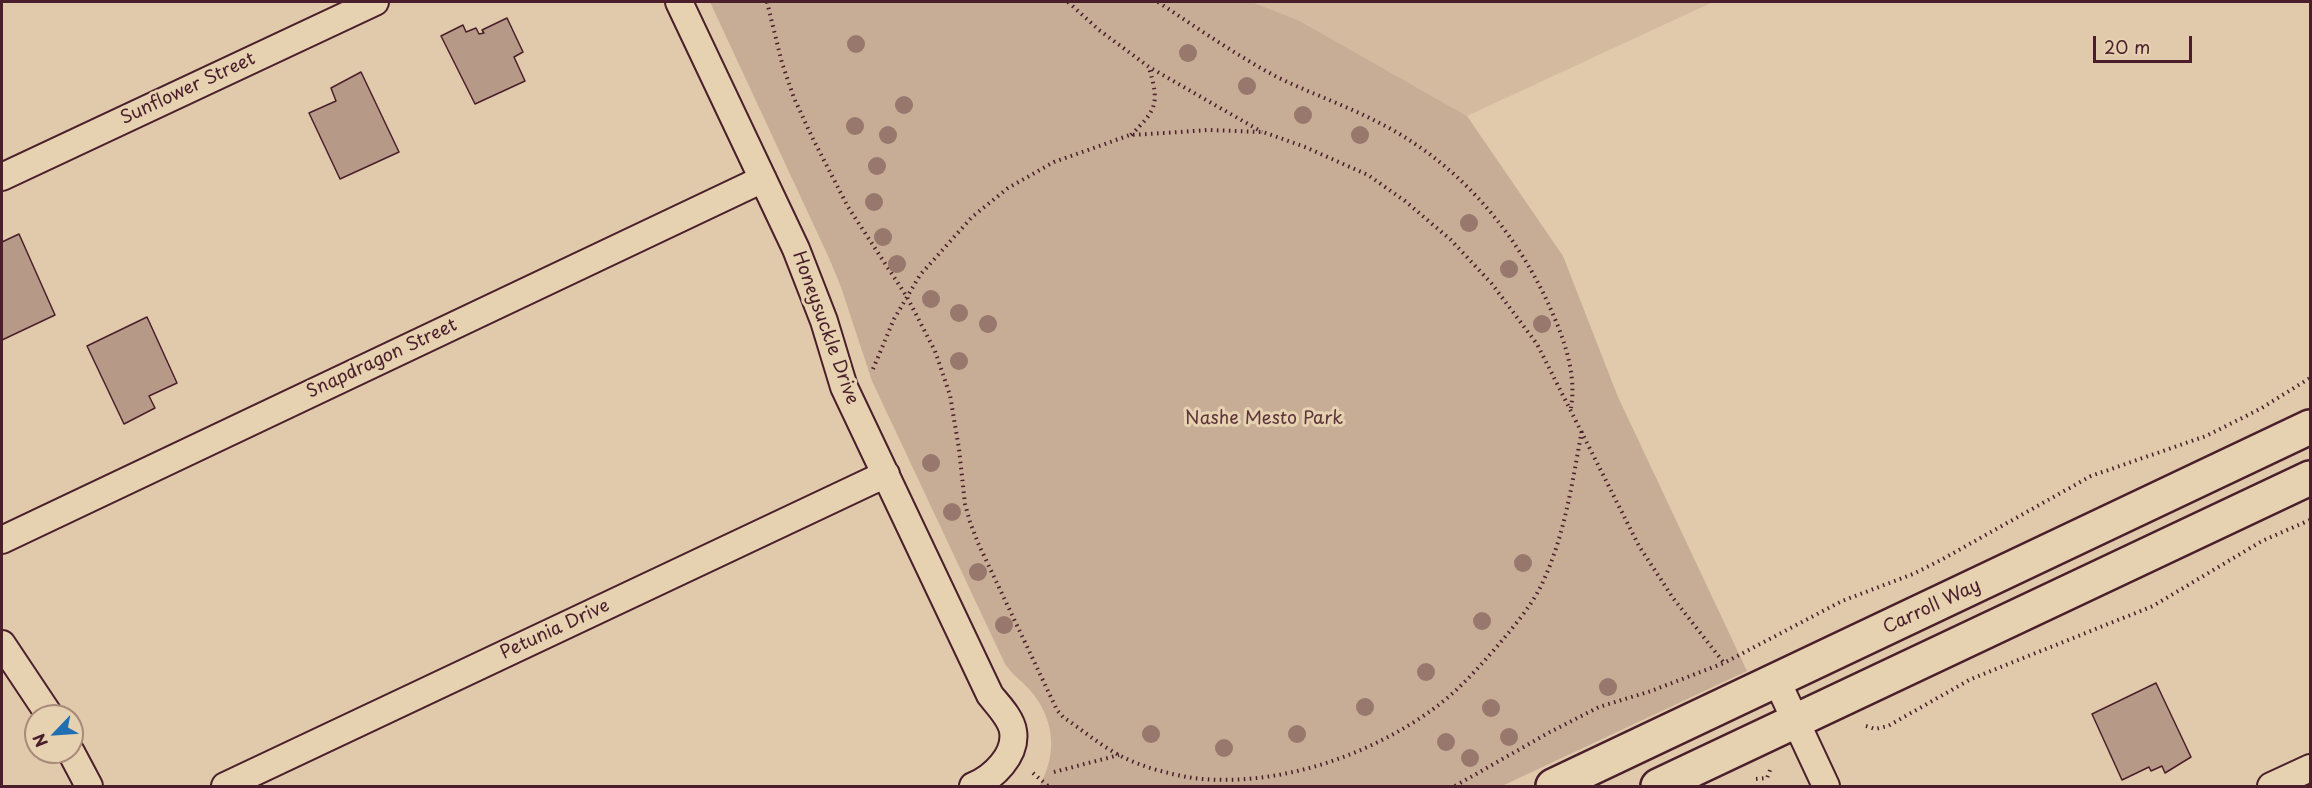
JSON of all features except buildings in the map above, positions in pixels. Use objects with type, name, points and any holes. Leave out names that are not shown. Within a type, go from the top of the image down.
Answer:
[{"type":"street","name":"Honeysuckle Drive","points":[[679,2],[796,249],[824,321],[844,387],[990,695],[1002,709],[1013,731],[1010,752],[998,770],[973,786]]},
{"type":"street","name":"Sunflower Street","points":[[2,177],[361,4]]},
{"type":"street","name":"Snapdragon Street","points":[[2,540],[764,179]]},
{"type":"street","name":"Carroll Way","points":[[1553,786],[2310,427]]},
{"type":"street","name":"Petunia Drive","points":[[225,786],[886,474]]},
{"type":"street","points":[[1658,786],[2310,478]]},
{"type":"street","points":[[2,644],[42,704]]},
{"type":"street","points":[[1777,681],[1826,786]]},
{"type":"street","points":[[77,764],[89,786]]},
{"type":"street","points":[[2271,786],[2310,768]]},
{"type":"path","points":[[767,2],[782,63],[794,98],[812,137],[848,207],[907,297],[935,351],[948,387],[959,449],[965,504],[978,543],[1057,710],[1063,717],[1119,755],[1160,770],[1194,778],[1265,777],[1302,770],[1345,757],[1406,727],[1438,705],[1479,668],[1519,619],[1541,586],[1558,546],[1581,430]]},
{"type":"path","points":[[1068,2],[1099,30],[1149,67],[1263,132],[1341,161],[1368,175],[1405,201],[1451,240],[1492,284],[1538,344],[1639,546],[1673,598],[1724,663]]},
{"type":"path","points":[[1158,2],[1274,75],[1361,114],[1408,139],[1440,162],[1462,182],[1503,226],[1532,272],[1559,327],[1568,357],[1574,390],[1571,409]]},
{"type":"path","points":[[1130,135],[1152,115],[1155,100],[1154,82],[1149,67]]},
{"type":"path","points":[[873,369],[894,319],[920,274],[972,217],[1008,188],[1054,162],[1130,135],[1208,130],[1263,132]]},
{"type":"path","points":[[1455,786],[1599,707],[1651,691],[1724,663],[1842,601],[1913,574],[1941,560],[2062,490],[2091,476],[2206,436],[2260,409],[2310,378]]},
{"type":"path","points":[[1865,725],[1875,729],[1888,726],[1971,679],[2153,606],[2262,541],[2310,520]]},
{"type":"path","points":[[1054,772],[1119,755]]},
{"type":"shaded area","points":[[1252,2],[1713,2],[1467,116],[1300,21]]},
{"type":"green space","name":"Nashe Mesto Park","points":[[710,2],[1252,2],[1300,21],[1467,116],[1563,256],[1618,397],[1747,671],[1502,786],[1039,786],[1045,775],[1051,751],[1050,728],[1046,717],[1034,695],[1005,664],[872,381],[829,258]]}]
